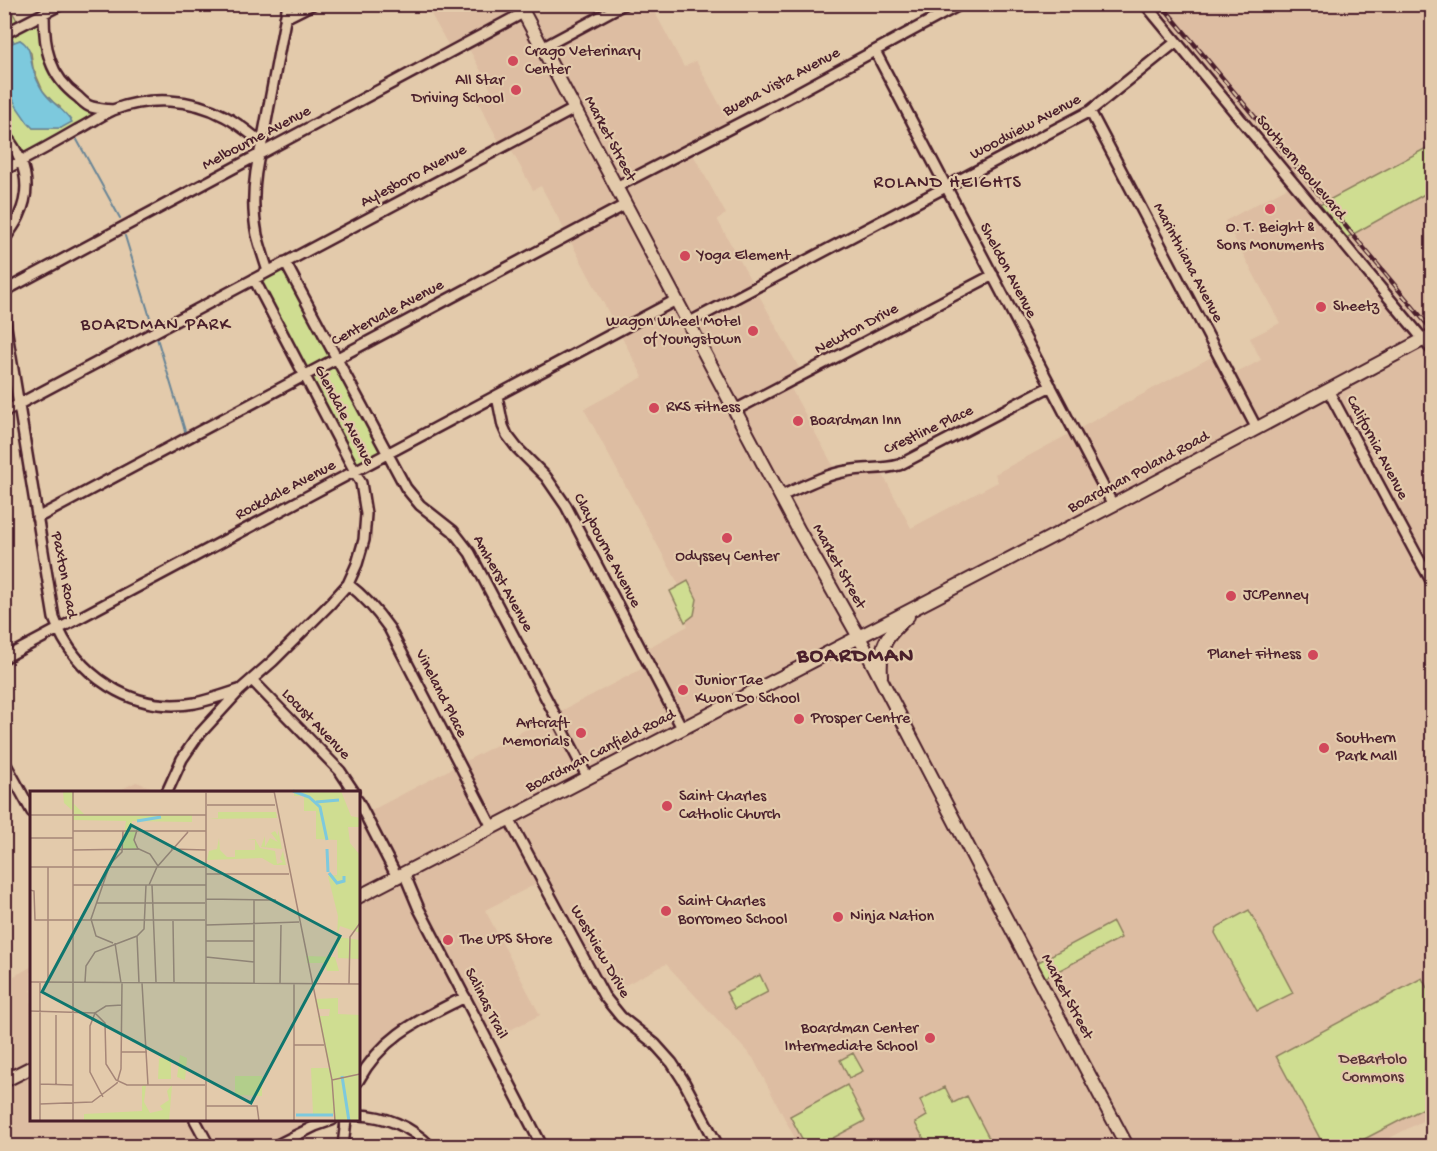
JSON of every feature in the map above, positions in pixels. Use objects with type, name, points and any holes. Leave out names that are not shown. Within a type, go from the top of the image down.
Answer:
[{"type":"main road","name":"Market Street","points":[[521,9],[781,496],[859,637],[981,873],[1127,1146]]},
{"type":"main road","name":"Boardman Poland Road","points":[[859,637],[1428,338]]},
{"type":"main road","points":[[881,680],[882,646],[899,624],[924,602]]},
{"type":"main road","name":"Boardman Canfield Road","points":[[360,896],[859,637]]},
{"type":"main road","points":[[4,1081],[30,1068]]},
{"type":"street","points":[[4,34],[62,4]]},
{"type":"street","points":[[4,412],[268,271],[258,236],[254,208],[255,182],[288,4]]},
{"type":"street","points":[[285,18],[314,4]]},
{"type":"street","points":[[542,48],[624,4]]},
{"type":"street","name":"Buena Vista Avenue","points":[[616,187],[961,4]]},
{"type":"street","name":"Southern Boulevard","points":[[1144,4],[1428,338],[1432,350]]},
{"type":"street","name":"Melbourne Avenue","points":[[4,291],[258,156],[521,9]]},
{"type":"street","points":[[44,14],[45,45],[53,69],[66,87],[89,106],[112,110]]},
{"type":"street","name":"Woodview Avenue","points":[[688,323],[1090,111],[1176,42]]},
{"type":"street","name":"Sheldon Avenue","points":[[875,51],[1113,505]]},
{"type":"street","points":[[4,170],[112,110],[154,101],[184,102],[207,108],[225,117],[262,143]]},
{"type":"street","points":[[89,106],[93,122]]},
{"type":"street","name":"Aylesboro Avenue","points":[[268,271],[574,109]]},
{"type":"street","name":"Marinthiana Avenue","points":[[1090,111],[1257,429]]},
{"type":"street","points":[[4,134],[18,153],[25,172],[26,184],[23,204],[16,222],[4,240]]},
{"type":"street","name":"Centervale Avenue","points":[[37,518],[625,205]]},
{"type":"street","name":"Amherst Avenue","points":[[285,262],[414,499],[453,531],[470,553],[588,778]]},
{"type":"street","name":"Newton Drive","points":[[735,410],[993,275]]},
{"type":"street","name":"Glendale Avenue","points":[[167,791],[174,773],[189,747],[240,690],[348,584],[361,553],[366,527],[364,499],[356,471],[254,279]]},
{"type":"street","name":"Rockdale Avenue","points":[[4,658],[676,300]]},
{"type":"street","name":"Paxton Road","points":[[4,315],[54,618],[71,651],[105,685],[140,700],[160,704],[183,704],[240,690]]},
{"type":"street","name":"Crestline Place","points":[[781,496],[837,473],[858,469],[883,469],[899,465],[1051,387]]},
{"type":"street","name":"California Avenue","points":[[1328,390],[1432,582]]},
{"type":"street","name":"Claybourne Avenue","points":[[497,396],[507,435],[546,477],[566,506],[682,728]]},
{"type":"street","name":"Vineland Place","points":[[348,584],[373,607],[389,628],[492,827]]},
{"type":"street","name":"Locust Avenue","points":[[252,680],[340,771],[353,791]]},
{"type":"street","points":[[4,761],[30,808]]},
{"type":"street","points":[[360,804],[401,875]]},
{"type":"street","name":"Westview Drive","points":[[509,819],[604,996],[621,1017],[655,1044],[672,1063],[718,1146]]},
{"type":"street","name":"Salinas Trail","points":[[401,875],[542,1146]]},
{"type":"street","points":[[360,1078],[377,1053],[395,1036],[409,1026],[465,997]]},
{"type":"street","points":[[360,1116],[372,1116],[394,1122],[415,1133],[430,1146]]},
{"type":"street","points":[[196,1121],[209,1146]]},
{"type":"street","points":[[275,1146],[327,1121]]},
{"type":"street","points":[[343,1146],[346,1121]]},
{"type":"shaded area","points":[[426,5],[651,5],[684,67],[696,61],[732,127],[690,149],[726,214],[717,219],[803,375],[788,383],[837,473],[880,469],[911,528],[998,482],[995,474],[1217,354],[1229,377],[1261,360],[1250,338],[1280,323],[1225,221],[1294,184],[1145,5],[1423,5],[1432,22],[1432,1116],[1374,1146],[799,1146],[753,1058],[666,964],[604,996],[542,881],[485,910],[540,1015],[488,1041],[465,997],[395,1036],[360,1080],[360,816],[649,665],[642,651],[688,626],[670,591],[679,585],[584,409],[643,377],[541,186],[533,190],[508,144],[502,147],[476,98],[491,90],[467,45],[452,52]]},
{"type":"shaded area","points":[[136,782],[162,791],[118,791]]},
{"type":"shaded area","points":[[30,968],[30,1121],[330,1121],[275,1146],[5,1146],[4,1006],[8,1004],[5,998],[5,981]]},
{"type":"green space","points":[[8,4],[20,26],[44,14],[53,69],[89,106],[113,110],[21,161],[5,134],[4,76],[16,104],[33,128],[61,128],[60,107],[43,91],[33,68],[31,53],[20,40],[12,43],[5,53],[5,5]]},
{"type":"green space","points":[[1432,145],[1432,190],[1341,241],[1314,208]]},
{"type":"green space","points":[[285,262],[388,454],[356,471],[254,279]]},
{"type":"green space","points":[[688,581],[697,599],[694,615],[685,622],[670,591]]},
{"type":"green space","points":[[1249,910],[1293,993],[1257,1011],[1215,933],[1219,926]]},
{"type":"green space","points":[[1113,922],[1121,938],[1039,981],[1031,966]]},
{"type":"green space","points":[[760,975],[768,992],[735,1009],[726,992]]},
{"type":"green space","name":"DeBartolo Commons","points":[[1422,978],[1432,998],[1432,1104],[1351,1146],[1324,1146],[1276,1056]]},
{"type":"green space","points":[[853,1053],[863,1071],[849,1078],[840,1060]]},
{"type":"green space","points":[[847,1085],[865,1121],[818,1146],[806,1146],[790,1116]]},
{"type":"green space","points":[[945,1087],[953,1103],[967,1096],[993,1146],[928,1146],[915,1123],[927,1116],[920,1100]]},
{"type":"water","points":[[20,40],[28,49],[34,72],[43,91],[72,122],[61,128],[33,128],[17,107],[5,76],[5,50],[12,43]]},
{"type":"waterway","points":[[76,138],[120,218]]},
{"type":"waterway","points":[[125,236],[152,324]]},
{"type":"waterway","points":[[157,338],[185,431]]},
{"type":"railway","points":[[1161,4],[1432,330]]},
{"type":"place","name":"Crago Veterinary Center","points":[[513,61]]},
{"type":"place","name":"All Star Driving School","points":[[516,90]]},
{"type":"place","name":"O. T. Beight & Sons Monuments","points":[[1270,209]]},
{"type":"place","name":"Yoga Element","points":[[685,256]]},
{"type":"place","name":"Sheetz","points":[[1321,307]]},
{"type":"place","name":"Wagon Wheel Motel of Youngstown","points":[[753,331]]},
{"type":"place","name":"RKS Fitness","points":[[654,408]]},
{"type":"place","name":"Boardman Inn","points":[[798,421]]},
{"type":"place","name":"Odyssey Center","points":[[727,538]]},
{"type":"place","name":"JCPenney","points":[[1231,596]]},
{"type":"place","name":"Planet Fitness","points":[[1313,655]]},
{"type":"place","name":"Junior Tae Kwon Do School","points":[[683,690]]},
{"type":"place","name":"Prosper Centre","points":[[799,719]]},
{"type":"place","name":"Artcraft Memorials","points":[[581,733]]},
{"type":"place","name":"Southern Park Mall","points":[[1324,748]]},
{"type":"place","name":"Saint Charles Catholic Church","points":[[667,806]]},
{"type":"place","name":"Saint Charles Borromeo School","points":[[666,911]]},
{"type":"place","name":"Ninja Nation","points":[[838,917]]},
{"type":"place","name":"The UPS Store","points":[[448,940]]},
{"type":"place","name":"Boardman Center Intermediate School","points":[[930,1038]]},
{"type":"district","name":"ROLAND HEIGHTS","points":[[948,183]]},
{"type":"district","name":"BOARDMAN PARK","points":[[156,325]]},
{"type":"district","name":"BOARDMAN","points":[[856,657]]}]
